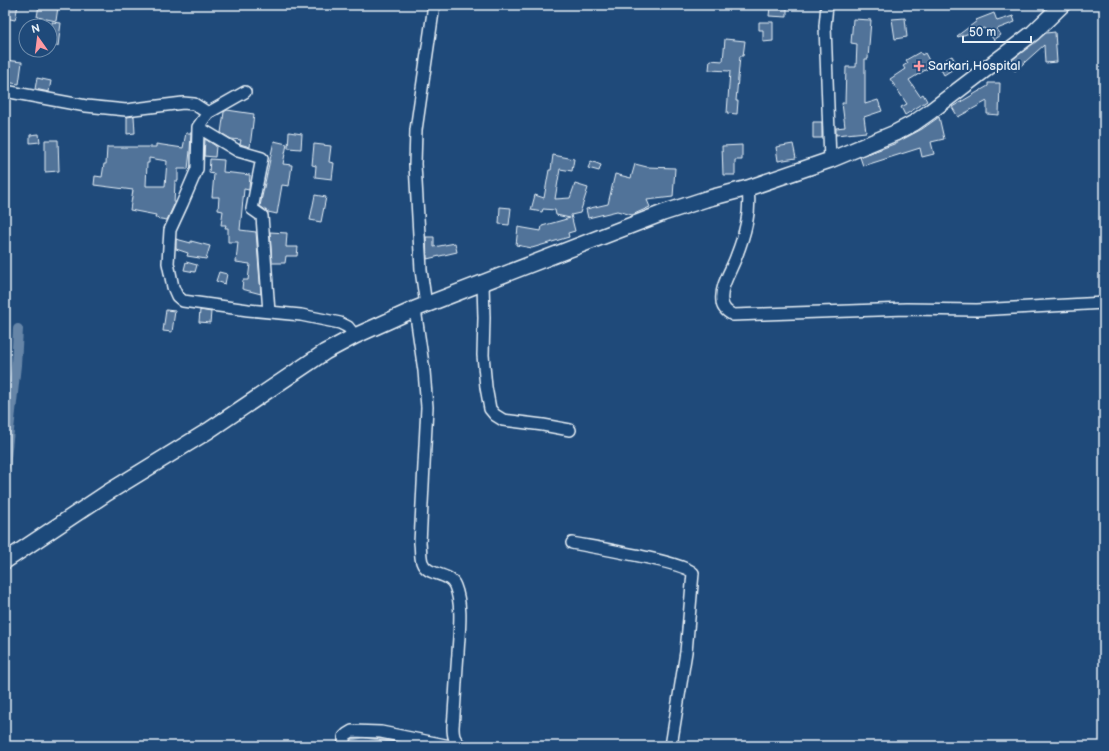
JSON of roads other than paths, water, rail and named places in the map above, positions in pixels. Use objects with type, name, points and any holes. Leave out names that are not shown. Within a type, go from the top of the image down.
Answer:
[{"type":"main road","points":[[5,561],[106,493],[208,431],[325,352],[355,336],[421,307],[663,213],[706,199],[748,188],[830,160],[895,133],[925,115],[1033,33],[1062,5]]},
{"type":"street","points":[[434,5],[416,130],[415,164],[422,270],[421,307],[427,407],[420,543],[421,558],[425,567],[432,572],[452,580],[459,599],[453,736],[455,742],[461,746]]},
{"type":"street","points":[[827,5],[825,26],[830,160]]},
{"type":"street","points":[[5,91],[86,106],[126,110],[182,103],[194,104],[208,113]]},
{"type":"street","points":[[245,92],[208,113],[198,127],[196,169],[170,230],[168,263],[173,287],[177,296],[183,301],[302,315],[340,323],[348,327],[355,336]]},
{"type":"street","points":[[198,127],[238,152],[262,158],[252,209],[262,216],[269,312]]},
{"type":"street","points":[[748,188],[750,208],[747,224],[722,294],[724,308],[727,312],[733,314],[906,309],[971,310],[1104,303]]},
{"type":"street","points":[[483,284],[483,355],[490,409],[495,415],[503,420],[570,430]]},
{"type":"street","points":[[572,543],[667,563],[690,569],[693,573],[686,652],[671,746]]},
{"type":"street","points":[[344,742],[347,734],[352,731],[381,732],[450,746]]},
{"type":"waterway","points":[[5,467],[16,365],[18,329]]},
{"type":"waterway","points":[[348,740],[364,737],[418,746]]},
{"type":"waterway","points":[[328,746],[341,742]]},
{"type":"place","name":"Sarkari Hospital","points":[[919,66]]}]
